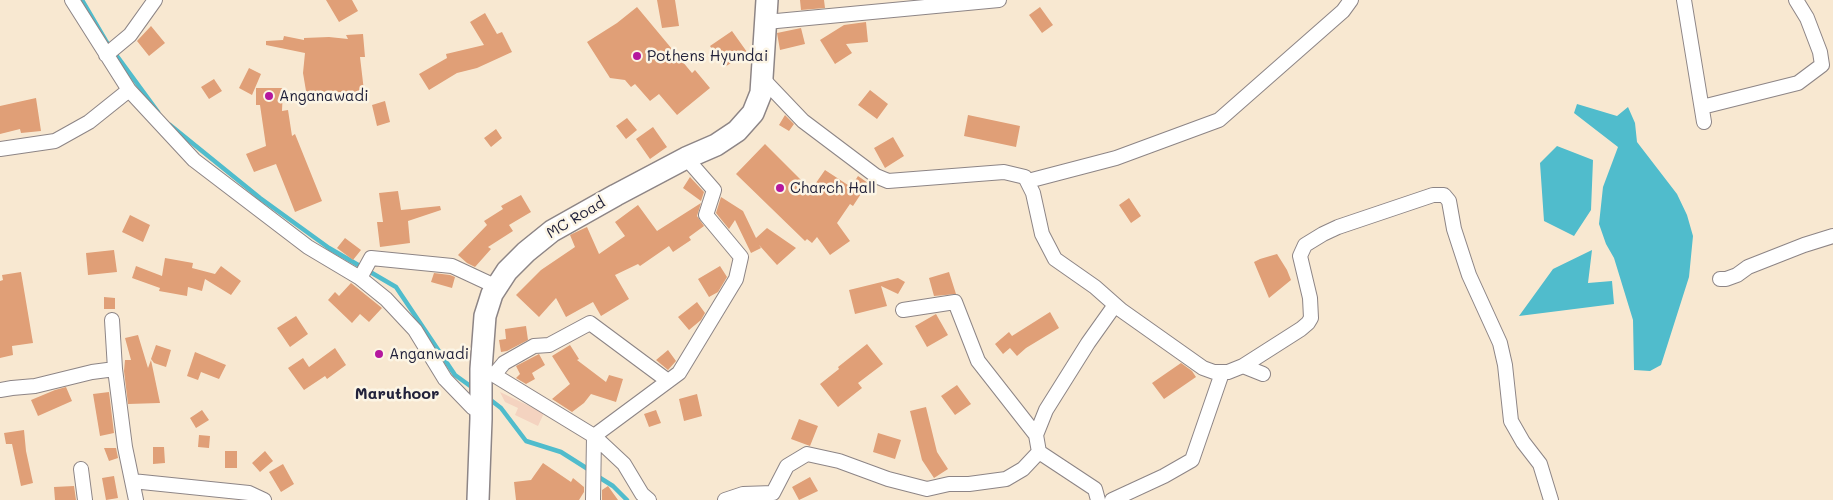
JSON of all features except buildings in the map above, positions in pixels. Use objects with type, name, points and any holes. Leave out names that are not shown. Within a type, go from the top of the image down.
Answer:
[{"type":"main road","name":"MC Road","points":[[478,500],[477,414],[487,372],[485,316],[492,294],[507,271],[526,252],[552,231],[686,158],[716,145],[737,131],[753,113],[761,94],[767,0]]},
{"type":"street","points":[[72,0],[129,90],[194,160],[308,247],[360,278],[386,299],[415,330],[445,379],[477,414]]},
{"type":"street","points":[[106,55],[130,35],[155,0]]},
{"type":"street","points":[[766,22],[998,0]]},
{"type":"street","points":[[1028,182],[1116,158],[1219,120],[1343,11],[1351,0]]},
{"type":"street","points":[[1684,0],[1704,122]]},
{"type":"street","points":[[1702,107],[1798,83],[1822,65],[1820,52],[1807,18],[1796,0]]},
{"type":"street","points":[[762,78],[803,121],[876,176],[888,181],[1004,172],[1025,177],[1033,193],[1042,234],[1055,259],[1203,368],[1222,374],[1243,366],[1308,323],[1311,318],[1310,298],[1300,256],[1301,250],[1305,245],[1338,227],[1433,194],[1444,195],[1449,201],[1454,229],[1469,275],[1500,343],[1505,365],[1511,421],[1523,442],[1540,464],[1551,500]]},
{"type":"street","points":[[0,149],[55,141],[89,122],[129,90]]},
{"type":"street","points":[[594,436],[679,373],[736,280],[741,257],[706,215],[714,190],[686,158]]},
{"type":"street","points":[[1720,279],[1737,275],[1748,267],[1833,236]]},
{"type":"street","points":[[360,278],[371,258],[452,266],[497,286]]},
{"type":"street","points":[[903,310],[955,302],[978,361],[1036,435]]},
{"type":"street","points":[[725,500],[743,494],[774,497],[787,466],[806,454],[839,461],[927,495],[949,484],[969,484],[1006,479],[1023,469],[1038,452],[1036,435],[1046,410],[1088,344],[1116,305]]},
{"type":"street","points":[[112,320],[115,369],[125,447],[136,500]]},
{"type":"street","points":[[487,372],[534,346],[549,345],[590,323],[668,381]]},
{"type":"street","points":[[1243,366],[1263,374]]},
{"type":"street","points":[[0,390],[35,386],[92,372],[115,369]]},
{"type":"street","points":[[487,372],[594,436],[624,464],[642,494],[649,500]]},
{"type":"street","points":[[1112,500],[1164,476],[1192,460],[1222,374]]},
{"type":"street","points":[[593,500],[594,436]]},
{"type":"street","points":[[1038,452],[1095,489],[1098,500]]},
{"type":"street","points":[[81,470],[85,500]]},
{"type":"street","points":[[132,481],[249,493],[264,500]]},
{"type":"shaded area","points":[[500,392],[544,413],[538,426],[515,415],[518,408],[505,402]]},
{"type":"water","points":[[1577,104],[1617,116],[1628,107],[1635,123],[1637,142],[1677,194],[1687,215],[1693,236],[1689,277],[1661,365],[1650,371],[1634,370],[1633,320],[1614,258],[1606,244],[1599,224],[1603,187],[1618,147],[1574,113]]},
{"type":"water","points":[[1557,146],[1593,160],[1591,210],[1574,236],[1544,221],[1540,163]]},
{"type":"water","points":[[1592,250],[1588,283],[1612,281],[1614,304],[1519,316],[1553,269]]},
{"type":"waterway","points":[[82,0],[106,41],[158,112]]},
{"type":"waterway","points":[[170,125],[260,198],[329,248],[396,287],[455,375],[473,388]]},
{"type":"waterway","points":[[488,398],[501,408],[526,441],[561,452],[591,471]]},
{"type":"waterway","points":[[597,476],[613,486],[627,500]]},
{"type":"place","name":"Pothens Hyundai","points":[[637,56]]},
{"type":"place","name":"Anganawadi","points":[[269,96]]},
{"type":"place","name":"Charch Hall","points":[[780,188]]},
{"type":"place","name":"Anganwadi","points":[[379,354]]},
{"type":"district","name":"Maruthoor","points":[[397,394]]}]
